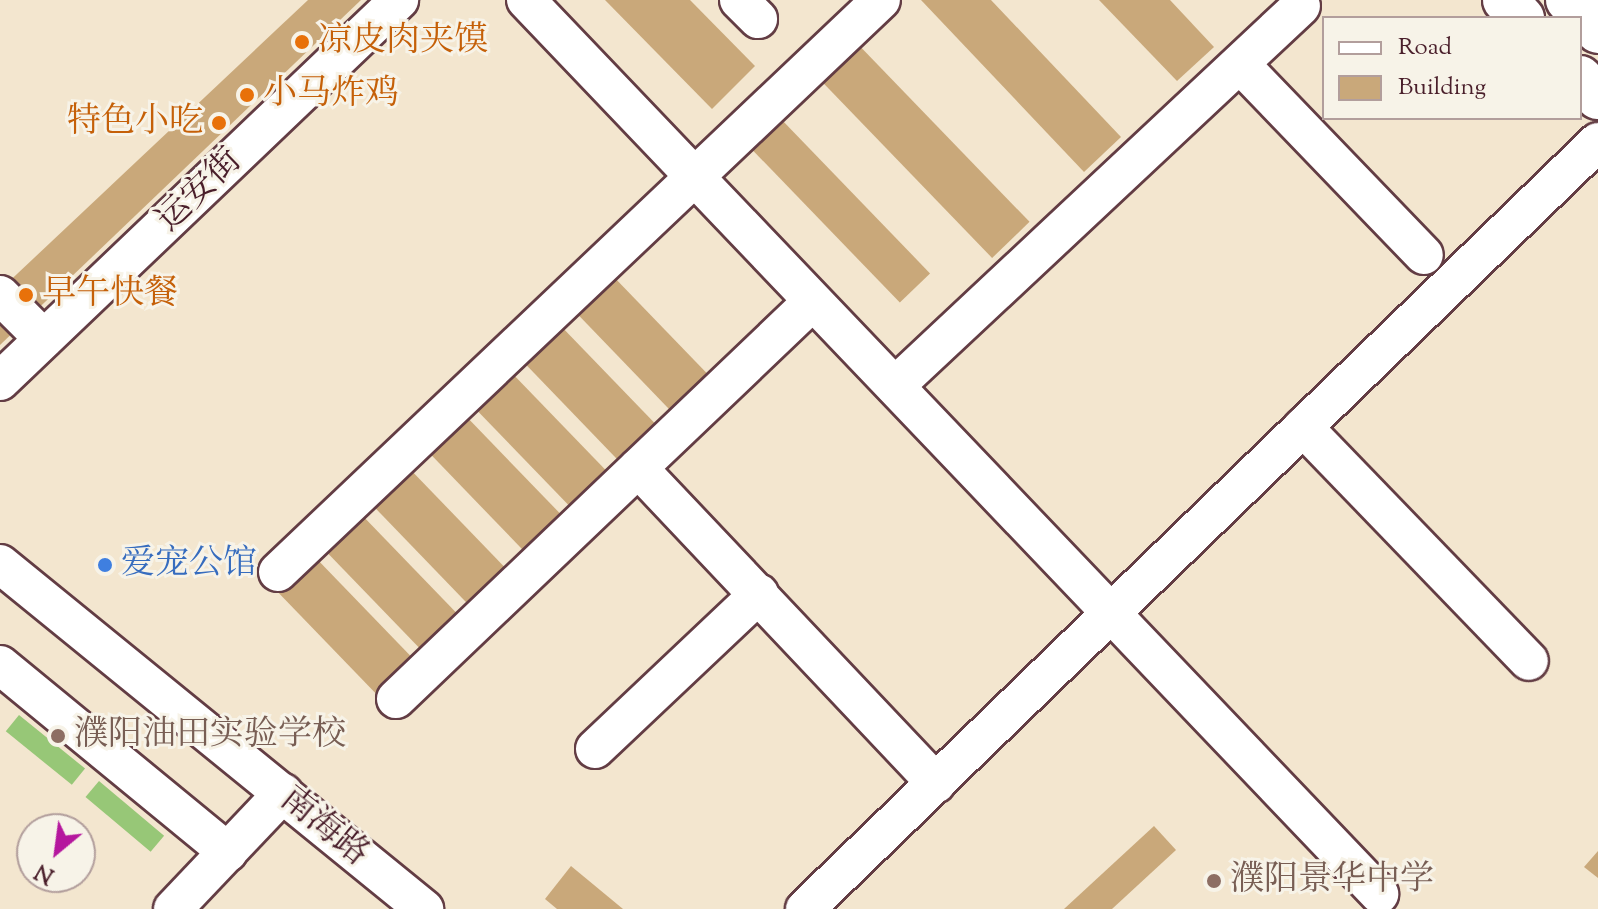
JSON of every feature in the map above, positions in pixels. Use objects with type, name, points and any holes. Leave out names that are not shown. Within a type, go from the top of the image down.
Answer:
[{"type":"main road","points":[[1505,0],[1520,16]]},
{"type":"main road","points":[[1568,0],[1598,31]]},
{"type":"main road","points":[[1582,80],[1598,97]]},
{"type":"street","name":"运安街","points":[[0,381],[399,0]]},
{"type":"street","points":[[526,0],[1379,894]]},
{"type":"street","points":[[278,572],[881,0]]},
{"type":"street","points":[[895,386],[1301,6]]},
{"type":"street","points":[[1240,64],[1424,255]]},
{"type":"street","points":[[805,909],[1598,142]]},
{"type":"street","points":[[0,295],[44,339]]},
{"type":"street","points":[[396,699],[813,301]]},
{"type":"street","points":[[1303,427],[1529,661]]},
{"type":"street","points":[[638,468],[936,783]]},
{"type":"street","name":"南海路","points":[[0,564],[424,909]]},
{"type":"street","points":[[595,749],[759,594]]},
{"type":"street","points":[[0,665],[228,852]]},
{"type":"street","points":[[173,909],[283,793]]},
{"type":"green space","points":[[19,715],[85,768],[72,785],[6,731]]},
{"type":"green space","points":[[99,781],[164,836],[151,852],[86,797]]},
{"type":"building","points":[[308,0],[361,0],[0,345],[0,290]]},
{"type":"building","points":[[605,0],[690,0],[755,66],[712,109]]},
{"type":"building","points":[[921,0],[991,0],[1121,137],[1084,172]]},
{"type":"building","points":[[1099,0],[1170,0],[1214,47],[1177,81]]},
{"type":"building","points":[[851,37],[1030,222],[992,258],[814,73]]},
{"type":"building","points":[[780,118],[930,273],[900,303],[750,147]]},
{"type":"building","points":[[610,273],[717,384],[680,420],[573,309]]},
{"type":"building","points":[[557,322],[664,433],[627,469],[520,358]]},
{"type":"building","points":[[508,369],[614,479],[578,514],[471,404]]},
{"type":"building","points":[[462,412],[569,523],[532,559],[425,448]]},
{"type":"building","points":[[406,465],[513,576],[476,612],[369,501]]},
{"type":"building","points":[[358,511],[465,622],[428,657],[321,546]]},
{"type":"building","points":[[313,555],[420,666],[383,701],[276,590]]},
{"type":"building","points":[[1154,826],[1176,850],[1112,909],[1064,909]]},
{"type":"building","points":[[1598,851],[1598,878],[1584,867]]},
{"type":"building","points":[[571,866],[623,909],[557,909],[545,899]]},
{"type":"place","name":"凉皮肉夹馍","points":[[302,42]]},
{"type":"place","name":"小马炸鸡","points":[[247,95]]},
{"type":"place","name":"特色小吃","points":[[219,123]]},
{"type":"place","name":"早午快餐","points":[[26,295]]},
{"type":"place","name":"爱宠公馆","points":[[105,565]]},
{"type":"place","name":"濮阳油田实验学校","points":[[58,736]]},
{"type":"place","name":"濮阳景华中学","points":[[1214,881]]}]
